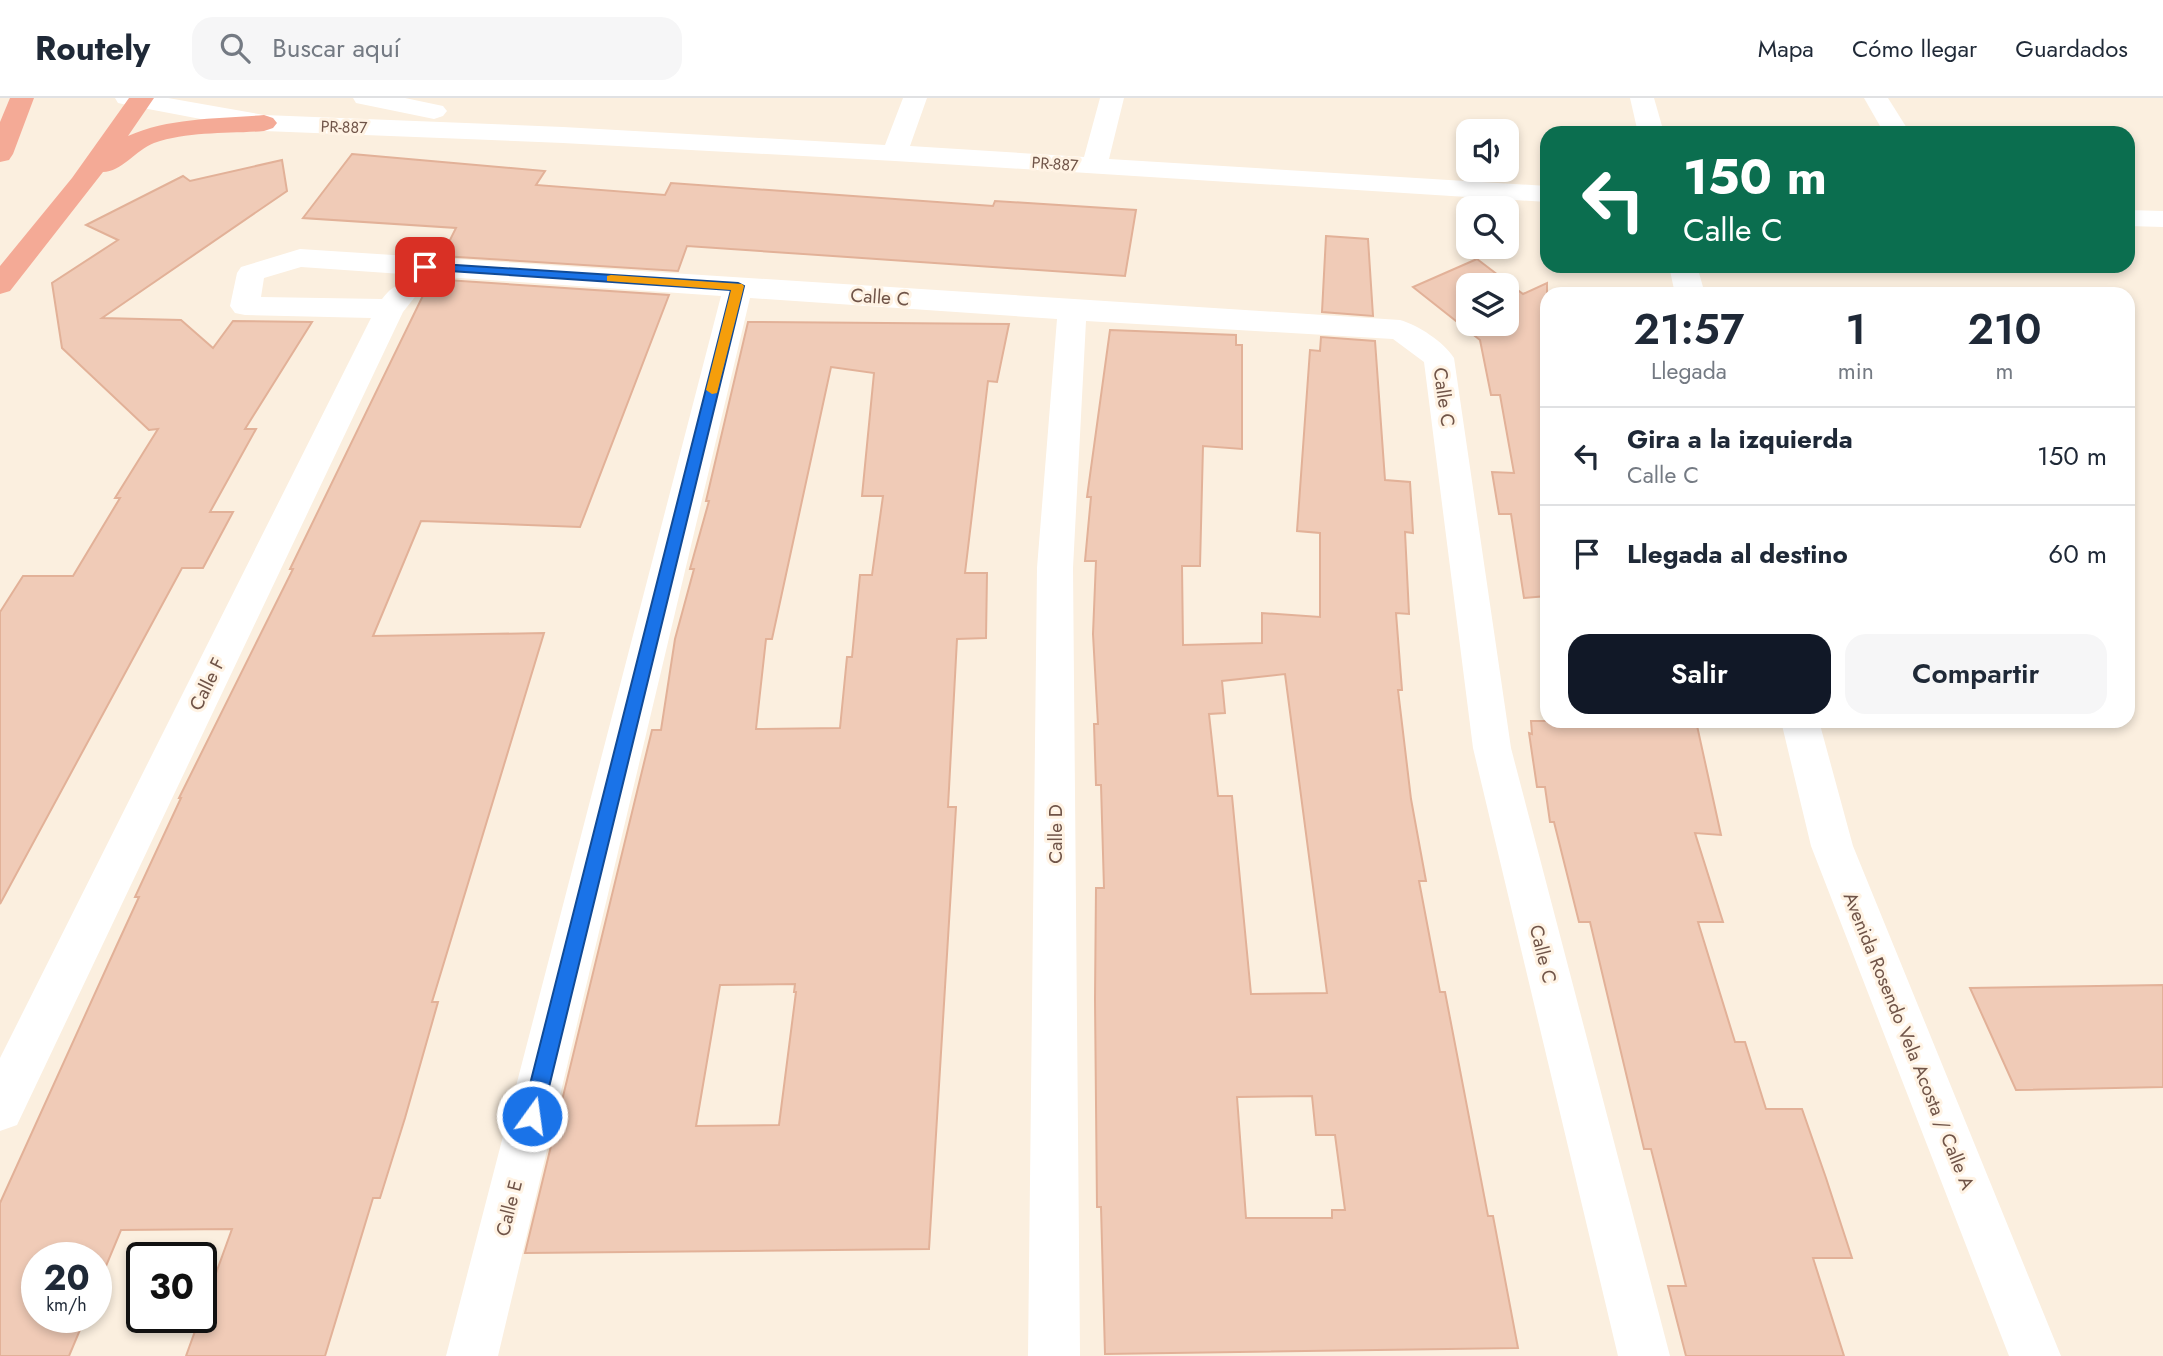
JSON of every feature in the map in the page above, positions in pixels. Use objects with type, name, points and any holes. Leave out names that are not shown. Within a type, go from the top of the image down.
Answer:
[{"type":"highway","points":[[0,154],[22,98]]},
{"type":"highway","points":[[0,285],[82,184],[137,99]]},
{"type":"highway","points":[[82,184],[125,148],[144,138],[164,133],[264,123]]},
{"type":"street","name":"PR-887","points":[[365,98],[563,135]]},
{"type":"street","points":[[895,153],[915,98]]},
{"type":"street","points":[[1094,167],[1112,98]]},
{"type":"street","points":[[1642,98],[1649,126]]},
{"type":"street","points":[[1876,98],[1893,126]]},
{"type":"street","name":"PR-887","points":[[137,99],[264,123],[563,135],[895,153],[1540,194]]},
{"type":"street","points":[[2135,218],[2163,219]]},
{"type":"street","name":"Calle C","points":[[390,309],[246,306],[251,273],[300,258],[738,286],[1072,312],[1400,330],[1439,358],[1492,748],[1644,1356]]},
{"type":"street","name":"Calle F","points":[[0,1108],[390,309],[425,267]]},
{"type":"street","name":"Calle E","points":[[472,1356],[738,286]]},
{"type":"street","name":"Calle D","points":[[1054,1356],[1055,568],[1072,312]]},
{"type":"street","name":"Avenida Rosendo Vela Acosta / Calle A","points":[[1802,728],[1832,846],[2035,1356]]},
{"type":"building","points":[[352,154],[545,171],[536,185],[665,195],[671,183],[993,206],[995,201],[1136,210],[1125,276],[687,246],[678,271],[442,256],[456,228],[303,218]]},
{"type":"building","points":[[282,160],[287,191],[102,318],[181,320],[213,348],[233,321],[312,322],[245,429],[256,429],[210,512],[233,512],[203,568],[182,568],[0,904],[0,612],[23,576],[73,576],[120,498],[115,498],[158,429],[149,430],[62,348],[52,283],[118,240],[86,225],[183,176],[190,181]]},
{"type":"building","points":[[1326,236],[1368,239],[1373,316],[1322,312]]},
{"type":"building","points":[[1477,259],[1495,273],[1456,273],[1456,321],[1413,287]]},
{"type":"building","points":[[431,279],[669,295],[580,527],[421,521],[373,636],[544,633],[432,1002],[438,1002],[405,1118],[380,1198],[373,1198],[325,1356],[186,1356],[194,1333],[217,1333],[217,1270],[232,1229],[121,1230],[112,1252],[112,1242],[21,1242],[21,1333],[79,1333],[69,1356],[0,1356],[0,1203],[139,897],[135,897],[179,798],[293,569],[290,569]]},
{"type":"building","points":[[1547,283],[1547,287],[1540,287],[1540,597],[1524,598],[1511,514],[1499,514],[1492,472],[1514,473],[1500,395],[1491,395],[1480,340],[1475,336],[1519,336],[1519,291],[1523,294]]},
{"type":"building","points":[[748,322],[1009,324],[997,382],[988,381],[965,573],[987,573],[986,638],[957,639],[948,807],[956,807],[929,1249],[525,1253],[652,730],[661,730],[675,639],[694,569],[690,569],[709,501],[706,501]],"holes":[[[831,367],[874,373],[862,496],[883,496],[872,575],[860,575],[852,657],[847,657],[840,728],[756,729],[766,639],[772,639]],[[795,984],[779,1125],[696,1126],[720,985]]]},
{"type":"building","points":[[1110,330],[1236,335],[1236,345],[1242,345],[1242,449],[1203,446],[1200,566],[1182,566],[1183,645],[1262,643],[1262,613],[1320,617],[1320,533],[1297,531],[1310,350],[1320,351],[1321,337],[1375,341],[1385,480],[1410,482],[1413,533],[1405,532],[1409,614],[1396,613],[1402,690],[1398,690],[1411,799],[1426,881],[1419,881],[1440,992],[1445,992],[1488,1216],[1493,1216],[1518,1348],[1105,1354],[1101,1207],[1097,1207],[1095,999],[1096,888],[1104,888],[1101,785],[1096,785],[1094,724],[1098,724],[1093,634],[1096,561],[1085,561],[1091,497],[1087,497]],"holes":[[[1285,674],[1327,993],[1251,994],[1232,796],[1218,796],[1209,714],[1225,713],[1222,681]],[[1312,1096],[1316,1135],[1335,1135],[1345,1210],[1332,1210],[1332,1218],[1246,1218],[1237,1097]]]},
{"type":"building","points":[[1531,721],[1540,721],[1540,728],[1698,728],[1721,835],[1695,833],[1723,922],[1698,922],[1735,1042],[1745,1042],[1766,1109],[1802,1109],[1826,1178],[1852,1258],[1813,1258],[1844,1356],[1686,1356],[1668,1286],[1686,1286],[1651,1149],[1644,1149],[1590,922],[1579,922],[1554,822],[1550,822],[1545,787],[1537,787],[1529,733],[1532,734]]},
{"type":"building","points":[[2163,985],[2163,1087],[2016,1090],[1970,988]]},
{"type":"slow traffic","points":[[611,278],[738,286],[712,390]]},
{"type":"route","points":[[425,267],[738,286],[532,1116]]}]
